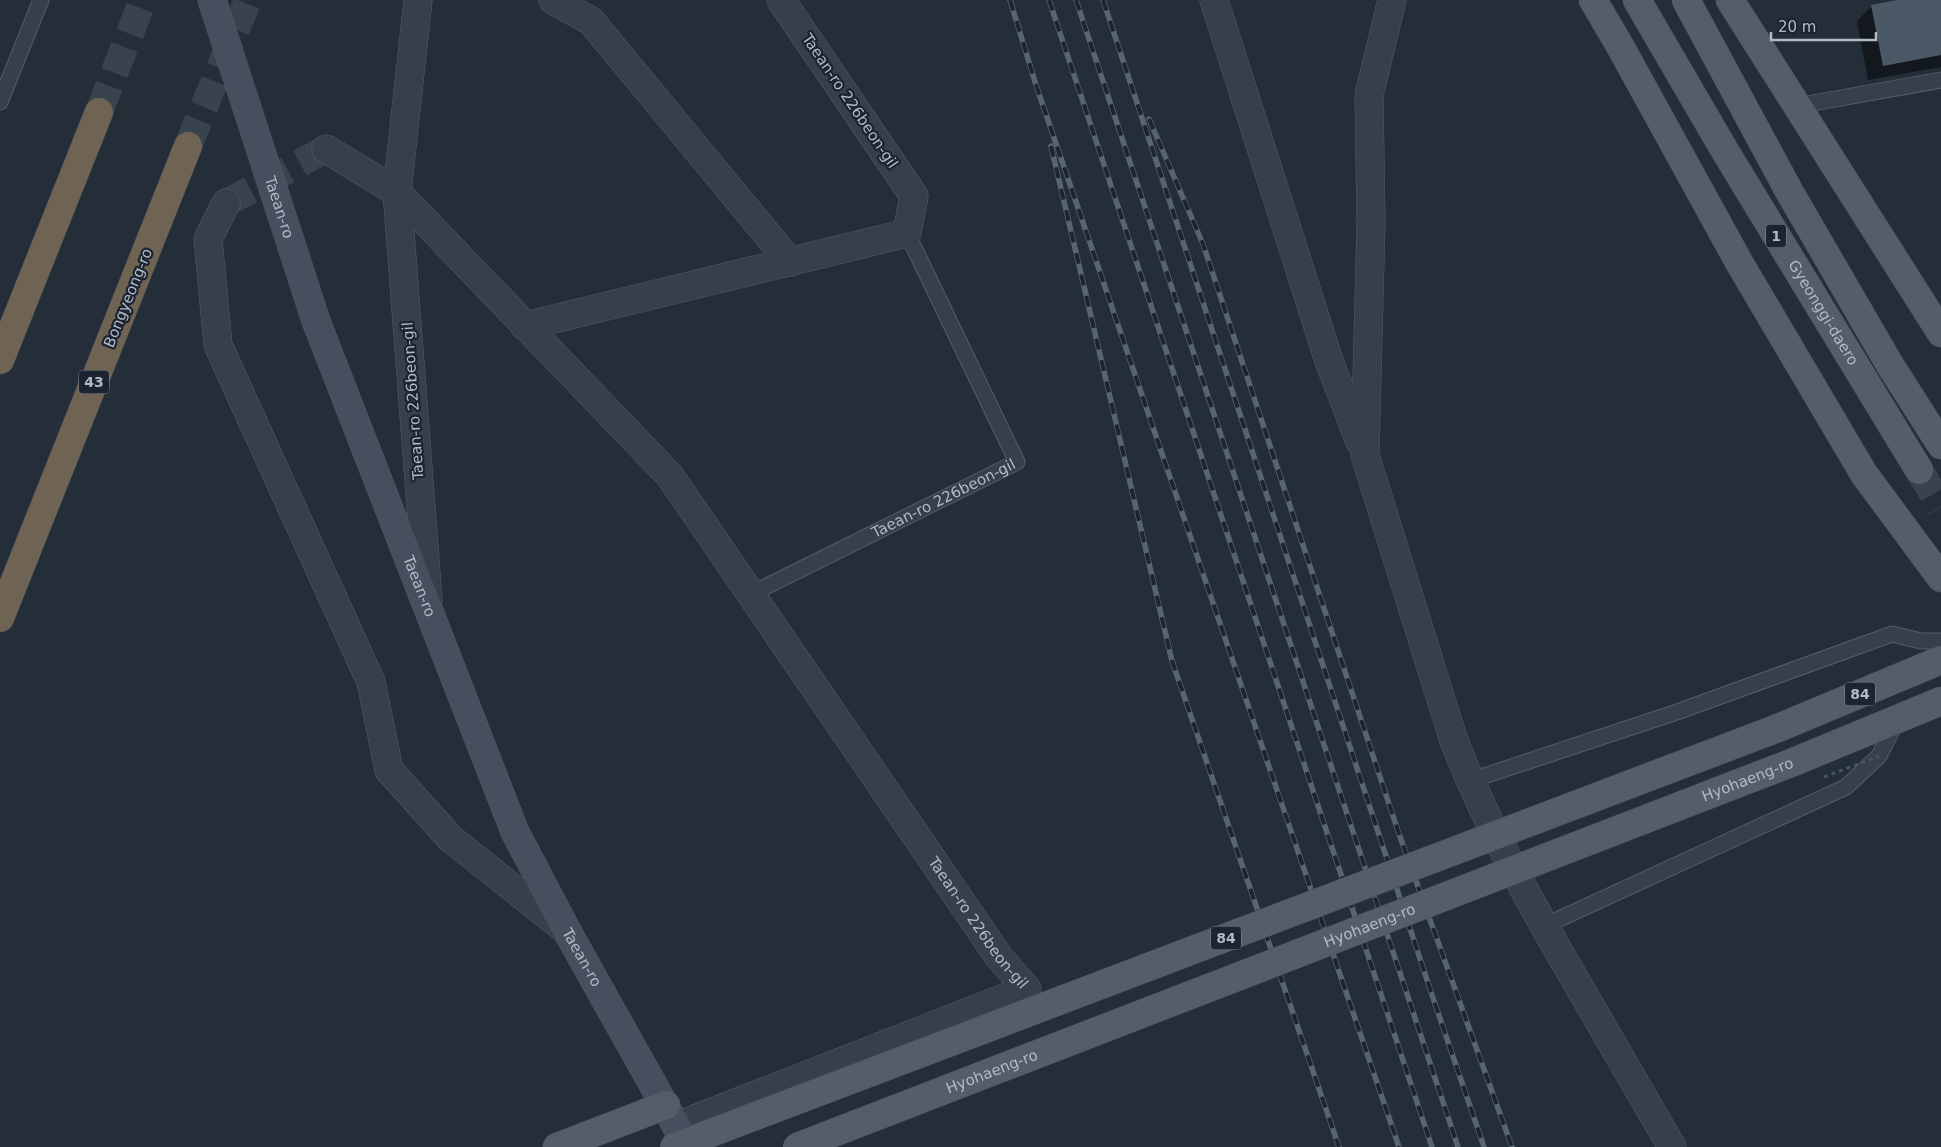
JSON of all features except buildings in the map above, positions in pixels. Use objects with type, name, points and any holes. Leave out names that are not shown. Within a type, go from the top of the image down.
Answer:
[{"type":"highway","points":[[0,360],[99,112]]},
{"type":"highway","name":"Bongyeong-ro","points":[[0,618],[188,146]]},
{"type":"main road","points":[[1593,0],[1740,264],[1864,474],[1941,578]]},
{"type":"main road","name":"Gyeonggi-daero","points":[[1637,0],[1724,152],[1919,470]]},
{"type":"main road","name":"Gyeonggi-daero","points":[[1686,0],[1789,191],[1890,365],[1941,445]]},
{"type":"main road","points":[[1730,0],[1941,333]]},
{"type":"main road","name":"84","points":[[676,1131],[1778,728],[1941,660]]},
{"type":"main road","name":"Hyohaeng-ro","points":[[797,1147],[1796,761],[1941,701]]},
{"type":"main road","points":[[557,1147],[676,1131]]},
{"type":"street","name":"Taean-ro","points":[[212,0],[316,321],[515,832],[567,932],[676,1131]]},
{"type":"street","name":"Taean-ro 226beon-gil","points":[[418,0],[397,192],[428,610]]},
{"type":"street","points":[[553,0],[591,22],[790,262]]},
{"type":"street","name":"Taean-ro 226beon-gil","points":[[781,0],[914,196],[907,233]]},
{"type":"street","points":[[1214,0],[1329,361],[1364,455],[1453,738],[1469,781],[1544,926],[1672,1147]]},
{"type":"street","points":[[1364,455],[1371,222],[1369,95],[1392,0]]},
{"type":"street","points":[[326,149],[397,192]]},
{"type":"street","name":"Taean-ro 226beon-gil","points":[[397,192],[670,476],[999,957],[1027,989],[676,1131]]},
{"type":"street","points":[[226,203],[208,238],[218,345],[371,682],[389,770],[451,839],[567,932]]},
{"type":"street","points":[[525,326],[907,233]]},
{"type":"lane","points":[[0,102],[41,0]]},
{"type":"lane","points":[[1796,106],[1941,80]]},
{"type":"lane","name":"Taean-ro 226beon-gil","points":[[751,594],[1018,462],[907,233]]},
{"type":"lane","points":[[1469,781],[1677,712],[1892,634],[1921,641],[1941,641]]},
{"type":"lane","points":[[1544,926],[1846,787],[1879,756],[1897,720]]},
{"type":"tunnel","points":[[99,112],[143,0]]},
{"type":"tunnel","points":[[188,146],[248,0]]},
{"type":"tunnel","points":[[226,203],[326,149]]},
{"type":"tunnel","points":[[1919,470],[1941,507]]},
{"type":"railway","points":[[1010,0],[1036,85],[1399,1147]]},
{"type":"railway","points":[[1049,0],[1432,1147]]},
{"type":"railway","points":[[1076,0],[1458,1147]]},
{"type":"railway","points":[[1103,0],[1484,1147]]},
{"type":"railway","points":[[1149,119],[1203,244],[1398,831],[1512,1147]]},
{"type":"railway","points":[[1051,146],[1172,661],[1339,1147]]}]
